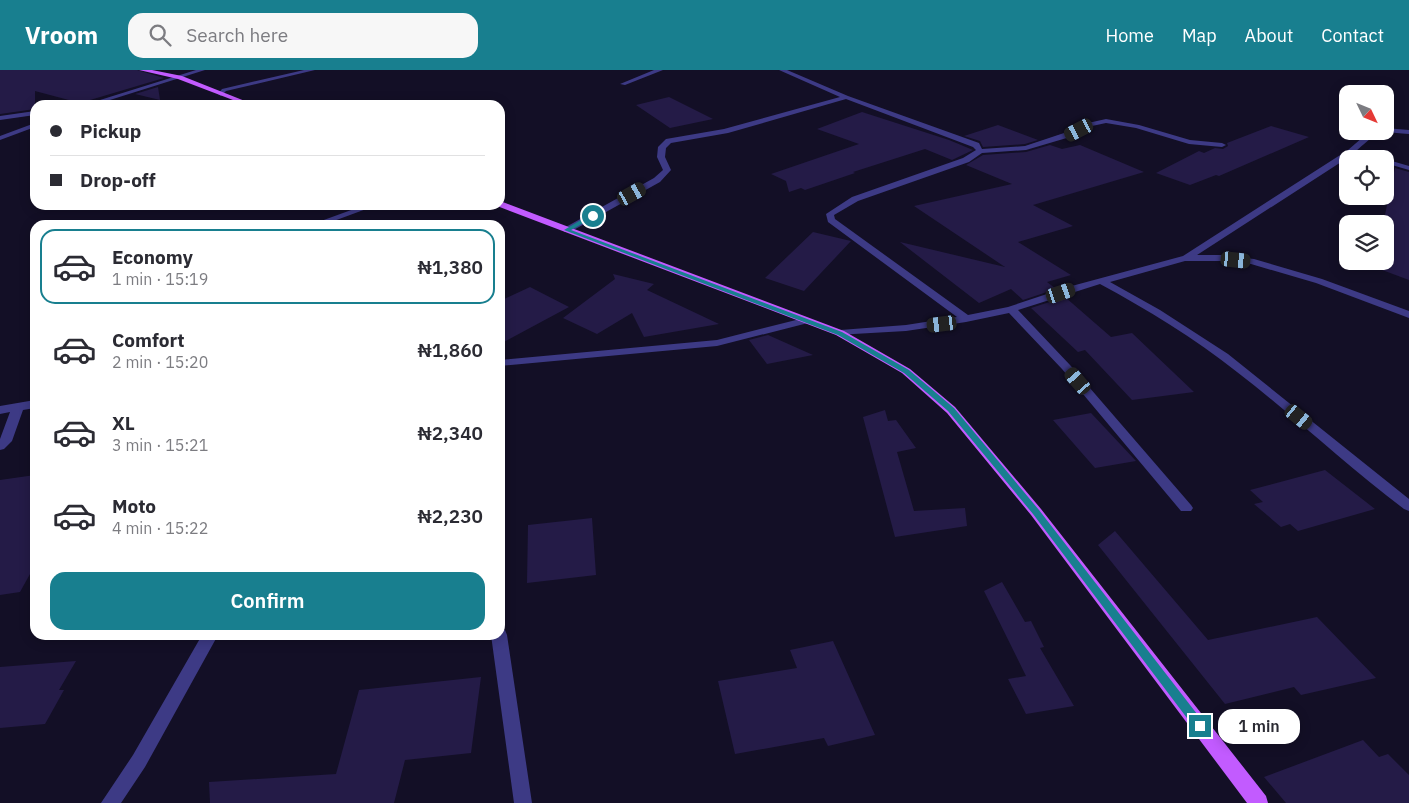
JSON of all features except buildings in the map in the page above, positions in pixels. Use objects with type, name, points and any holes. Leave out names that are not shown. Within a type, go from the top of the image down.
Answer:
[{"type":"main road","points":[[142,70],[180,77],[238,100]]},
{"type":"main road","points":[[505,206],[804,321],[840,333],[906,371],[951,410],[1036,512],[1259,803]]},
{"type":"street","points":[[101,100],[202,70]]},
{"type":"street","points":[[221,94],[224,90],[312,70]]},
{"type":"street","points":[[623,84],[660,70]]},
{"type":"street","points":[[782,70],[846,97],[976,145],[980,151]]},
{"type":"street","points":[[567,230],[657,180],[667,170],[661,157],[662,148],[669,141],[725,131],[846,97]]},
{"type":"street","points":[[0,118],[30,114]]},
{"type":"street","points":[[966,319],[831,220],[830,214],[855,199],[966,160],[980,151],[1026,148],[1067,135],[1090,124],[1106,122],[1138,126],[1190,142],[1222,146]]},
{"type":"street","points":[[0,138],[30,127]]},
{"type":"street","points":[[1394,131],[1409,132]]},
{"type":"street","points":[[1353,150],[1365,140]]},
{"type":"street","points":[[840,333],[906,328],[966,319],[1011,309],[1072,289],[1185,258],[1339,160]]},
{"type":"street","points":[[1394,164],[1409,168]]},
{"type":"street","points":[[329,220],[358,210]]},
{"type":"street","points":[[1185,258],[1221,258],[1266,265],[1319,281],[1409,315]]},
{"type":"street","points":[[1103,282],[1148,305],[1186,329],[1241,370],[1409,506]]},
{"type":"street","points":[[1011,309],[1066,367],[1186,508]]},
{"type":"street","points":[[505,363],[717,343],[804,321]]},
{"type":"street","points":[[0,410],[30,405]]},
{"type":"street","points":[[0,446],[6,441],[18,407]]},
{"type":"street","points":[[110,803],[139,761],[207,640]]},
{"type":"street","points":[[500,640],[523,803]]},
{"type":"route","points":[[593,216],[567,230],[695,280],[840,333],[906,371],[951,410],[1036,512],[1200,726]]}]
